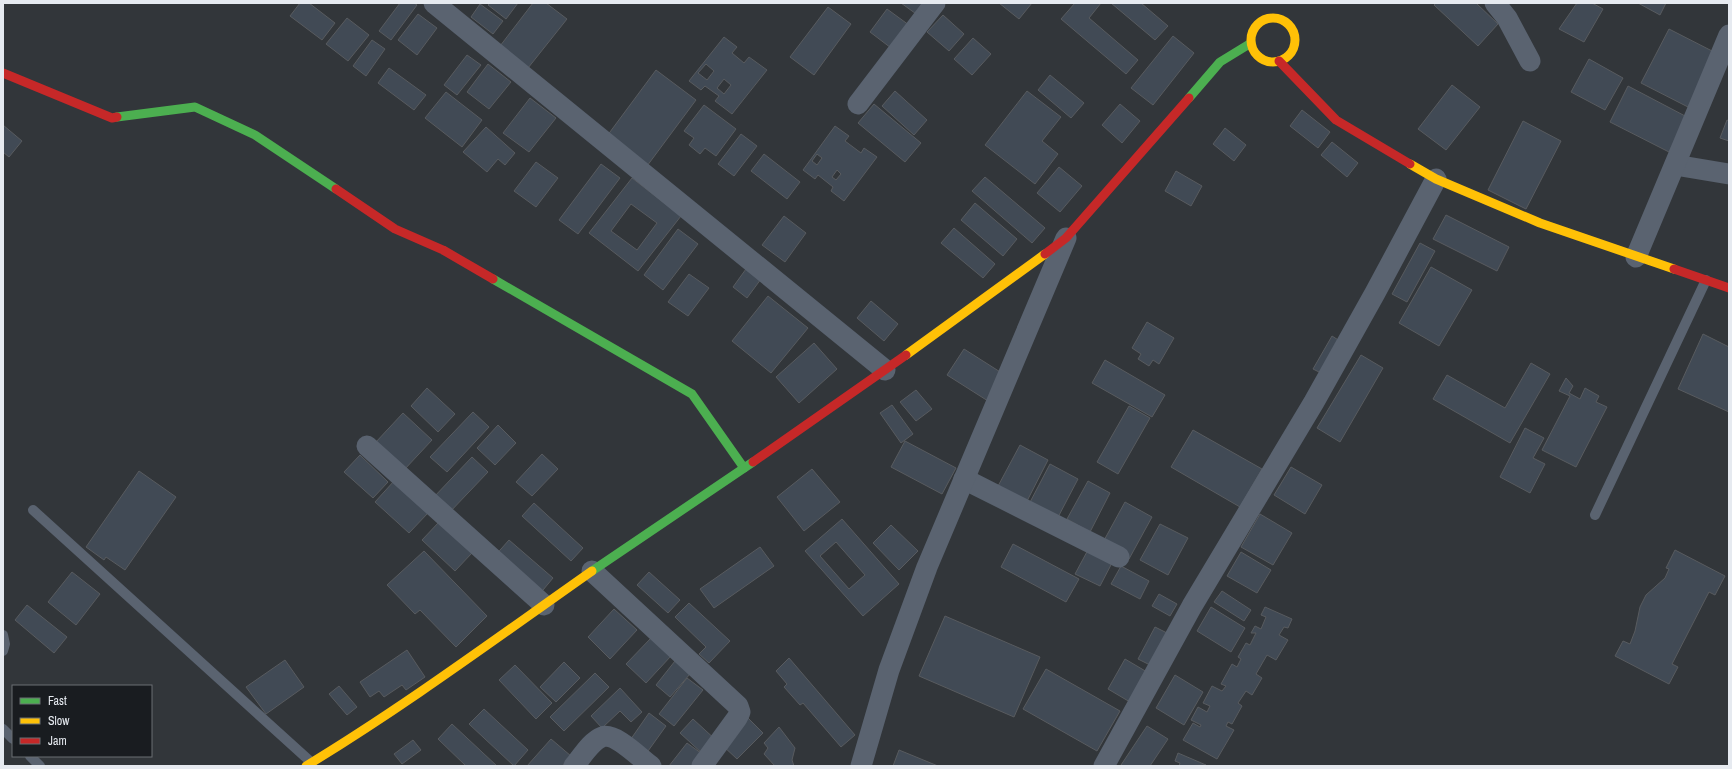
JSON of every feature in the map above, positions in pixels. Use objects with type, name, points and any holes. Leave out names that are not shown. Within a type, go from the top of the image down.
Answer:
[{"type":"main road","points":[[1278,19],[1284,8]]},
{"type":"main road","points":[[1270,19],[1278,19],[1290,27],[1294,34],[1295,41],[1290,54],[1279,61],[1270,62],[1263,60],[1253,50],[1251,43],[1253,30],[1258,24],[1270,19]]},
{"type":"main road","points":[[309,764],[403,704],[592,571],[885,370],[1002,287],[1066,238],[1220,62],[1251,43]]},
{"type":"main road","points":[[1279,61],[1336,120],[1436,179],[1540,223],[1729,288]]},
{"type":"main road","points":[[3,73],[112,118],[195,107],[255,135],[395,229],[443,250],[692,394],[744,468]]},
{"type":"street","points":[[434,3],[885,370]]},
{"type":"street","points":[[858,104],[935,3]]},
{"type":"street","points":[[1495,3],[1507,18],[1530,61]]},
{"type":"street","points":[[1636,257],[1729,35]]},
{"type":"street","points":[[1675,165],[1729,174]]},
{"type":"street","points":[[1104,766],[1192,606],[1314,402],[1436,179]]},
{"type":"street","points":[[861,766],[892,662],[927,568],[1066,238]]},
{"type":"street","points":[[367,446],[544,605]]},
{"type":"street","points":[[964,479],[1119,558]]},
{"type":"street","points":[[592,571],[738,706],[740,712],[737,718],[702,766]]},
{"type":"street","points":[[574,766],[597,740],[601,737],[609,736],[617,739],[651,766]]},
{"type":"lane","points":[[1595,515],[1706,280]]},
{"type":"lane","points":[[33,510],[309,764]]},
{"type":"lane","points":[[3,635],[5,644],[3,651]]},
{"type":"lane","points":[[3,729],[12,738]]},
{"type":"lane","points":[[31,757],[40,766]]},
{"type":"building","points":[[300,3],[309,3],[335,23],[322,40],[290,16]]},
{"type":"building","points":[[400,3],[414,3],[417,5],[391,40],[379,31]]},
{"type":"building","points":[[490,3],[518,3],[506,19],[488,5]]},
{"type":"building","points":[[533,3],[546,3],[567,19],[528,68],[500,46]]},
{"type":"building","points":[[901,3],[928,3],[919,16]]},
{"type":"building","points":[[999,3],[1032,3],[1019,19]]},
{"type":"building","points":[[1075,3],[1101,3],[1089,18],[1138,60],[1126,74],[1061,19]]},
{"type":"building","points":[[1111,3],[1141,3],[1168,26],[1155,40]]},
{"type":"building","points":[[1436,3],[1476,3],[1498,24],[1478,46],[1434,5]]},
{"type":"building","points":[[1577,3],[1592,3],[1603,9],[1584,42],[1559,29]]},
{"type":"building","points":[[1638,3],[1666,3],[1660,15]]},
{"type":"building","points":[[480,4],[503,21],[493,34],[471,17]]},
{"type":"building","points":[[828,7],[851,24],[814,75],[790,57]]},
{"type":"building","points":[[887,9],[913,28],[895,51],[870,32]]},
{"type":"building","points":[[418,14],[437,28],[417,55],[398,40]]},
{"type":"building","points":[[943,15],[964,34],[949,51],[927,32]]},
{"type":"building","points":[[347,18],[369,35],[348,61],[326,44]]},
{"type":"building","points":[[1669,29],[1716,53],[1688,107],[1641,83]]},
{"type":"building","points":[[1173,36],[1194,53],[1153,105],[1131,88]]},
{"type":"building","points":[[724,37],[737,47],[732,53],[744,63],[749,57],[767,70],[732,114],[715,101],[719,96],[705,86],[701,90],[689,81]],"holes":[[[706,64],[714,71],[707,80],[698,73]],[[724,79],[731,85],[724,94],[717,88]]]},
{"type":"building","points":[[973,38],[991,54],[972,75],[954,59]]},
{"type":"building","points":[[372,40],[385,49],[366,76],[353,66]]},
{"type":"building","points":[[467,55],[481,65],[457,95],[444,85]]},
{"type":"building","points":[[1589,59],[1623,78],[1605,110],[1571,92]]},
{"type":"building","points":[[488,64],[511,82],[489,109],[467,92]]},
{"type":"building","points":[[389,68],[426,95],[414,110],[378,83]]},
{"type":"building","points":[[656,70],[696,100],[647,166],[607,136]]},
{"type":"building","points":[[1050,75],[1084,103],[1071,118],[1038,90]]},
{"type":"building","points":[[1452,85],[1480,107],[1446,150],[1418,129]]},
{"type":"building","points":[[1628,86],[1687,117],[1669,152],[1610,122]]},
{"type":"building","points":[[895,91],[927,120],[914,135],[882,106]]},
{"type":"building","points":[[1027,91],[1061,117],[1042,141],[1058,154],[1035,184],[985,145]]},
{"type":"building","points":[[446,92],[482,120],[462,147],[425,118]]},
{"type":"building","points":[[530,98],[556,118],[529,152],[503,133]]},
{"type":"building","points":[[874,104],[921,143],[905,162],[858,123]]},
{"type":"building","points":[[1120,104],[1140,121],[1122,143],[1102,125]]},
{"type":"building","points":[[704,105],[736,129],[716,156],[705,148],[700,154],[689,145],[694,138],[684,131]]},
{"type":"building","points":[[1302,110],[1330,132],[1318,148],[1290,126]]},
{"type":"building","points":[[1727,120],[1729,121],[1729,141],[1720,138]]},
{"type":"building","points":[[1523,121],[1561,141],[1526,209],[1488,190]]},
{"type":"building","points":[[3,125],[22,141],[9,157],[3,152]]},
{"type":"building","points":[[835,126],[849,136],[845,141],[861,153],[864,148],[877,157],[844,201],[831,191],[833,187],[818,175],[815,179],[803,170]],"holes":[[[817,154],[822,158],[817,165],[812,161]],[[837,170],[841,174],[836,180],[832,177]]]},
{"type":"building","points":[[486,127],[515,153],[505,165],[498,159],[487,172],[463,152]]},
{"type":"building","points":[[1225,128],[1246,145],[1234,161],[1213,144]]},
{"type":"building","points":[[741,134],[757,146],[734,176],[718,164]]},
{"type":"building","points":[[1332,142],[1358,163],[1347,177],[1321,155]]},
{"type":"building","points":[[764,154],[800,182],[787,199],[751,171]]},
{"type":"building","points":[[536,162],[558,178],[536,207],[514,191]]},
{"type":"building","points":[[601,164],[620,178],[578,234],[559,220]]},
{"type":"building","points":[[1059,167],[1082,186],[1060,212],[1037,193]]},
{"type":"building","points":[[1176,171],[1202,186],[1191,206],[1165,191]]},
{"type":"building","points":[[985,177],[1045,228],[1032,243],[972,191]]},
{"type":"building","points":[[632,178],[681,216],[638,271],[589,233]],"holes":[[[631,204],[657,223],[637,250],[611,231]]]},
{"type":"building","points":[[975,203],[1017,239],[1003,256],[961,220]]},
{"type":"building","points":[[1446,215],[1509,247],[1497,271],[1433,239]]},
{"type":"building","points":[[784,216],[806,233],[785,262],[762,245]]},
{"type":"building","points":[[954,228],[995,264],[983,278],[941,243]]},
{"type":"building","points":[[678,229],[698,244],[663,290],[644,275]]},
{"type":"building","points":[[1420,243],[1435,251],[1407,302],[1392,294]]},
{"type":"building","points":[[1431,267],[1472,290],[1439,346],[1399,323]]},
{"type":"building","points":[[746,269],[761,279],[747,298],[733,287]]},
{"type":"building","points":[[689,274],[709,288],[688,316],[668,302]]},
{"type":"building","points":[[768,296],[808,328],[771,373],[732,341]]},
{"type":"building","points":[[871,301],[898,324],[884,341],[857,318]]},
{"type":"building","points":[[1147,322],[1174,338],[1159,364],[1153,360],[1149,366],[1138,359],[1141,354],[1132,348]]},
{"type":"building","points":[[1703,334],[1729,347],[1729,412],[1678,389]]},
{"type":"building","points":[[1332,336],[1343,343],[1325,375],[1313,369]]},
{"type":"building","points":[[814,343],[837,369],[799,403],[776,377]]},
{"type":"building","points":[[964,349],[1005,375],[988,401],[947,375]]},
{"type":"building","points":[[1361,355],[1383,368],[1340,442],[1317,428]]},
{"type":"building","points":[[1105,360],[1165,395],[1152,417],[1092,383]]},
{"type":"building","points":[[1531,363],[1550,374],[1510,443],[1433,399],[1447,375],[1505,408]]},
{"type":"building","points":[[1566,378],[1573,386],[1569,393],[1580,399],[1585,388],[1599,396],[1596,402],[1607,407],[1576,467],[1542,450],[1570,396],[1559,391]]},
{"type":"building","points":[[427,388],[455,414],[438,432],[411,406]]},
{"type":"building","points":[[916,390],[932,409],[916,421],[900,402]]},
{"type":"building","points":[[892,405],[913,434],[901,443],[880,413]]},
{"type":"building","points":[[1129,406],[1150,418],[1118,474],[1097,462]]},
{"type":"building","points":[[473,412],[489,427],[447,472],[430,457]]},
{"type":"building","points":[[403,413],[432,440],[404,470],[375,443]]},
{"type":"building","points":[[498,425],[516,443],[495,465],[477,448]]},
{"type":"building","points":[[1525,428],[1544,438],[1533,458],[1545,464],[1530,493],[1500,477]]},
{"type":"building","points":[[1193,430],[1262,469],[1240,507],[1171,467]]},
{"type":"building","points":[[905,441],[956,468],[942,494],[891,467]]},
{"type":"building","points":[[1020,445],[1048,460],[1026,503],[997,488]]},
{"type":"building","points":[[542,454],[558,469],[532,496],[516,482]]},
{"type":"building","points":[[360,455],[388,482],[373,498],[344,472]]},
{"type":"building","points":[[472,457],[488,472],[448,514],[432,499]]},
{"type":"building","points":[[1050,464],[1078,479],[1056,521],[1028,506]]},
{"type":"building","points":[[1291,467],[1322,485],[1305,514],[1274,495]]},
{"type":"building","points":[[812,469],[840,502],[804,531],[777,497]]},
{"type":"building","points":[[139,471],[176,497],[125,570],[106,557],[104,560],[86,547]]},
{"type":"building","points":[[394,481],[428,513],[409,533],[375,502]]},
{"type":"building","points":[[1088,481],[1110,493],[1090,532],[1067,519]]},
{"type":"building","points":[[1125,502],[1152,517],[1129,559],[1102,544]]},
{"type":"building","points":[[534,503],[583,548],[571,561],[522,516]]},
{"type":"building","points":[[1260,514],[1292,533],[1273,565],[1241,547]]},
{"type":"building","points":[[842,519],[899,584],[863,616],[805,551]],"holes":[[[836,542],[865,575],[849,589],[820,556]]]},
{"type":"building","points":[[439,522],[472,553],[455,571],[422,540]]},
{"type":"building","points":[[1160,524],[1188,538],[1168,575],[1140,560]]},
{"type":"building","points":[[891,525],[918,551],[899,570],[873,543]]},
{"type":"building","points":[[509,540],[553,578],[538,596],[493,558]]},
{"type":"building","points":[[1013,544],[1079,579],[1066,602],[1001,567]]},
{"type":"building","points":[[760,547],[774,566],[714,608],[700,589]]},
{"type":"building","points":[[1089,548],[1113,561],[1100,586],[1075,574]]},
{"type":"building","points":[[1675,550],[1725,576],[1715,595],[1709,592],[1672,664],[1678,667],[1669,684],[1615,656],[1623,641],[1630,644],[1635,631],[1640,607],[1646,595],[1665,578],[1669,569],[1666,568]]},
{"type":"building","points":[[424,551],[487,616],[456,647],[420,610],[415,614],[387,585]]},
{"type":"building","points":[[1241,552],[1271,570],[1257,593],[1227,576]]},
{"type":"building","points":[[1121,566],[1149,581],[1140,599],[1111,584]]},
{"type":"building","points":[[72,572],[100,594],[76,625],[48,602]]},
{"type":"building","points":[[649,572],[680,600],[668,613],[637,585]]},
{"type":"building","points":[[1222,591],[1251,610],[1244,621],[1214,602]]},
{"type":"building","points":[[1159,594],[1177,604],[1170,616],[1152,606]]},
{"type":"building","points":[[689,603],[730,641],[709,663],[699,654],[706,647],[675,617]]},
{"type":"building","points":[[27,605],[67,637],[54,653],[15,620]]},
{"type":"building","points":[[1211,607],[1245,628],[1231,652],[1197,631]]},
{"type":"building","points":[[1265,607],[1292,619],[1288,628],[1284,627],[1279,635],[1288,640],[1276,660],[1267,655],[1256,674],[1262,678],[1252,695],[1246,691],[1238,703],[1242,706],[1232,724],[1228,722],[1226,726],[1234,730],[1217,759],[1183,740],[1193,723],[1200,727],[1201,725],[1191,720],[1198,707],[1207,712],[1210,706],[1203,703],[1212,686],[1222,691],[1226,686],[1221,684],[1232,664],[1237,667],[1241,659],[1238,657],[1246,643],[1250,645],[1256,633],[1251,633],[1255,626],[1261,629],[1266,617],[1261,615]]},
{"type":"building","points":[[614,609],[637,630],[610,659],[588,637]]},
{"type":"building","points":[[945,616],[1040,657],[1014,717],[919,676]]},
{"type":"building","points":[[1155,627],[1171,635],[1154,667],[1138,659]]},
{"type":"building","points":[[651,638],[671,656],[646,683],[626,664]]},
{"type":"building","points":[[407,650],[425,677],[406,690],[402,685],[384,697],[379,691],[370,697],[360,682]]},
{"type":"building","points":[[789,658],[855,735],[841,747],[803,703],[800,705],[784,687],[787,684],[776,671]]},
{"type":"building","points":[[1125,659],[1147,672],[1130,702],[1108,689]]},
{"type":"building","points":[[285,660],[304,687],[266,714],[246,687]]},
{"type":"building","points":[[675,661],[690,674],[670,697],[656,685]]},
{"type":"building","points":[[564,662],[580,678],[556,702],[540,687]]},
{"type":"building","points":[[515,665],[552,703],[536,719],[499,680]]},
{"type":"building","points":[[1046,669],[1120,711],[1097,751],[1023,709]]},
{"type":"building","points":[[595,673],[609,687],[564,731],[550,717]]},
{"type":"building","points":[[1175,675],[1203,692],[1184,725],[1156,708]]},
{"type":"building","points":[[687,678],[703,690],[674,726],[659,714]]},
{"type":"building","points":[[339,686],[357,707],[347,715],[329,694]]},
{"type":"building","points":[[620,688],[642,712],[631,722],[620,711],[602,728],[591,716]]},
{"type":"building","points":[[484,709],[528,750],[514,766],[469,724]]},
{"type":"building","points":[[649,713],[666,726],[643,758],[626,746]]},
{"type":"building","points":[[748,718],[763,733],[737,759],[722,745]]},
{"type":"building","points":[[693,719],[717,741],[704,755],[680,733]]},
{"type":"building","points":[[452,724],[497,766],[466,766],[438,739]]},
{"type":"building","points":[[1147,726],[1168,739],[1150,766],[1121,765]]},
{"type":"building","points":[[779,727],[795,748],[792,760],[794,766],[775,766],[764,754],[768,748],[764,743]]},
{"type":"building","points":[[551,739],[571,756],[562,766],[527,766]]},
{"type":"building","points":[[413,740],[421,750],[402,764],[394,754]]},
{"type":"building","points":[[687,743],[705,756],[697,766],[669,766]]},
{"type":"building","points":[[899,750],[938,766],[893,766]]},
{"type":"building","points":[[1178,753],[1206,765],[1179,766],[1180,763],[1175,761]]},
{"type":"traffic: fast","points":[[1189,98],[1220,62],[1251,43]]},
{"type":"traffic: fast","points":[[117,117],[195,107],[255,135],[336,189]]},
{"type":"traffic: fast","points":[[493,279],[692,394],[744,468]]},
{"type":"traffic: fast","points":[[592,571],[753,462]]},
{"type":"traffic: slow","points":[[1273,18],[1285,22],[1291,28],[1295,40],[1291,52],[1285,58],[1273,62],[1261,58],[1255,52],[1251,40],[1255,28],[1261,22],[1273,18]]},
{"type":"traffic: slow","points":[[1410,164],[1436,179],[1540,223],[1674,269]]},
{"type":"traffic: slow","points":[[906,355],[1045,254]]},
{"type":"traffic: slow","points":[[306,766],[379,720],[592,571]]},
{"type":"traffic: jam","points":[[1279,61],[1336,120],[1410,164]]},
{"type":"traffic: jam","points":[[3,73],[112,118],[117,117]]},
{"type":"traffic: jam","points":[[1045,254],[1066,238],[1189,98]]},
{"type":"traffic: jam","points":[[336,189],[395,229],[443,250],[493,279]]},
{"type":"traffic: jam","points":[[1674,269],[1729,288]]},
{"type":"traffic: jam","points":[[753,462],[906,355]]}]
